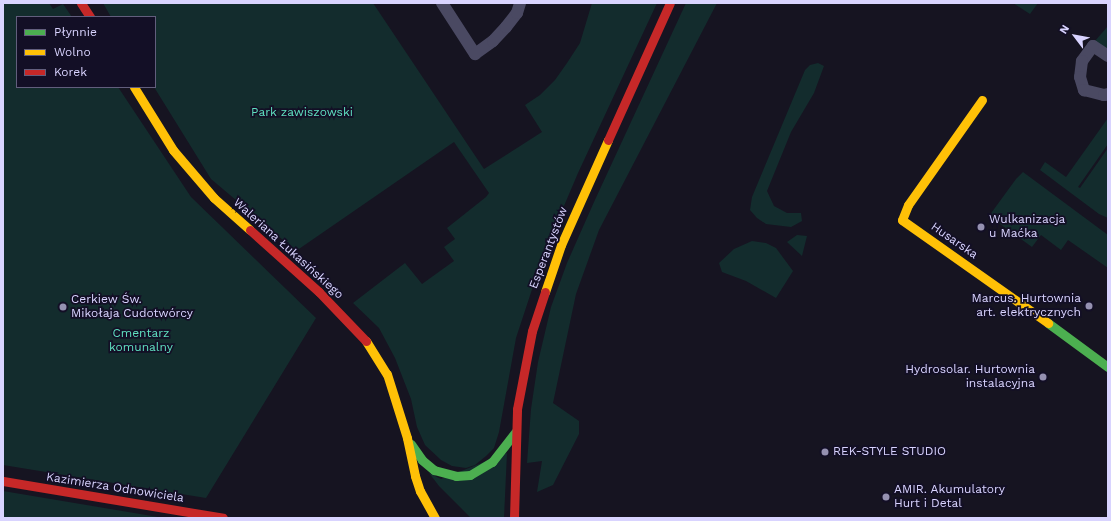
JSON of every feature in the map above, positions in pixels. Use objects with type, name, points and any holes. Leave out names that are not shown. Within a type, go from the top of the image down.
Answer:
[{"type":"street","points":[[81,3],[89,16]]},
{"type":"street","points":[[442,3],[475,54],[493,41],[506,27],[516,13],[520,3]]},
{"type":"street","name":"Esperantystów","points":[[514,518],[517,409],[532,330],[548,282],[573,217],[670,3]]},
{"type":"street","points":[[1108,56],[1093,46],[1082,61],[1080,77],[1084,90],[1104,95],[1108,94]]},
{"type":"street","name":"Waleriana Łukasińskiego","points":[[135,88],[173,150],[214,198],[319,292],[363,336],[388,374],[408,438],[415,476],[434,517]]},
{"type":"street","name":"Husarska","points":[[982,100],[908,205],[902,220],[1022,303],[1108,367]]},
{"type":"street","name":"Waleriana Łukasińskiego","points":[[408,438],[422,460],[434,470],[456,476],[470,475],[481,470],[492,462],[516,431]]},
{"type":"street","name":"Kazimierza Odnowiciela","points":[[3,481],[223,518]]},
{"type":"green space","name":"Cmentarz komunalny","points":[[3,3],[49,3],[53,9],[63,4],[71,16],[16,16],[16,88],[119,88],[191,197],[316,318],[206,498],[3,465]]},
{"type":"green space","name":"Park zawiszowski","points":[[103,3],[373,3],[484,169],[542,132],[525,105],[540,95],[555,80],[567,63],[580,43],[592,3],[657,3],[578,173],[544,253],[516,338],[499,432],[494,448],[486,456],[475,465],[466,468],[452,466],[441,460],[425,445],[417,427],[411,399],[395,358],[379,328],[353,303],[405,263],[422,284],[454,261],[444,247],[455,239],[447,228],[489,193],[454,142],[296,251],[211,179],[155,88],[156,88],[156,16],[110,16]]},
{"type":"green space","points":[[686,3],[717,3],[599,230],[576,294],[553,403],[579,421],[579,434],[553,485],[537,492],[542,461],[527,463],[531,409],[538,362],[551,307],[567,263],[594,202]]},
{"type":"green space","points":[[1013,3],[1038,3],[1030,14]]},
{"type":"green space","points":[[1108,26],[1108,50],[1095,41]]},
{"type":"green space","points":[[818,63],[824,66],[814,93],[791,132],[767,191],[774,206],[787,213],[801,213],[802,221],[791,227],[766,224],[757,218],[750,210],[752,197],[805,70],[810,65]]},
{"type":"green space","points":[[1108,118],[1108,144],[1078,187],[1080,188],[1108,148],[1108,218],[1099,214],[1040,170],[1045,162],[1066,177]]},
{"type":"green space","points":[[1023,172],[1108,235],[1108,268],[1068,240],[1061,250],[1041,235],[1032,247],[989,216],[1016,179]]},
{"type":"green space","points":[[797,235],[807,236],[802,256],[787,242]]},
{"type":"green space","points":[[752,241],[766,243],[776,248],[793,271],[776,298],[746,281],[722,272],[719,263],[734,249]]},
{"type":"green space","points":[[507,453],[504,518],[471,518],[439,486],[429,473],[441,479]]},
{"type":"green space","points":[[3,491],[164,518],[3,518]]},
{"type":"traffic: fast","points":[[1048,323],[1108,367]]},
{"type":"traffic: fast","points":[[411,444],[422,460],[434,470],[456,476],[470,475],[492,462],[516,431]]},
{"type":"traffic: slow","points":[[135,88],[173,150],[214,198],[250,230]]},
{"type":"traffic: slow","points":[[982,100],[908,205],[902,220],[1048,323]]},
{"type":"traffic: slow","points":[[545,292],[561,245],[608,140]]},
{"type":"traffic: slow","points":[[366,341],[387,374],[407,438],[415,476],[420,491],[435,518]]},
{"type":"traffic: jam","points":[[81,3],[89,16]]},
{"type":"traffic: jam","points":[[608,140],[670,3]]},
{"type":"traffic: jam","points":[[250,230],[319,292],[366,341]]},
{"type":"traffic: jam","points":[[514,518],[517,409],[532,331],[545,292]]},
{"type":"traffic: jam","points":[[3,481],[223,518]]},
{"type":"place","name":"Wulkanizacja u Maćka","points":[[981,227]]},
{"type":"place","name":"Marcus. Hurtownia art. elektrycznych","points":[[1089,306]]},
{"type":"place","name":"Cerkiew Św. Mikołaja Cudotwórcy","points":[[63,307]]},
{"type":"place","name":"Hydrosolar. Hurtownia instalacyjna","points":[[1043,377]]},
{"type":"place","name":"REK-STYLE STUDIO","points":[[825,452]]},
{"type":"place","name":"AMIR. Akumulatory Hurt i Detal","points":[[886,497]]}]
